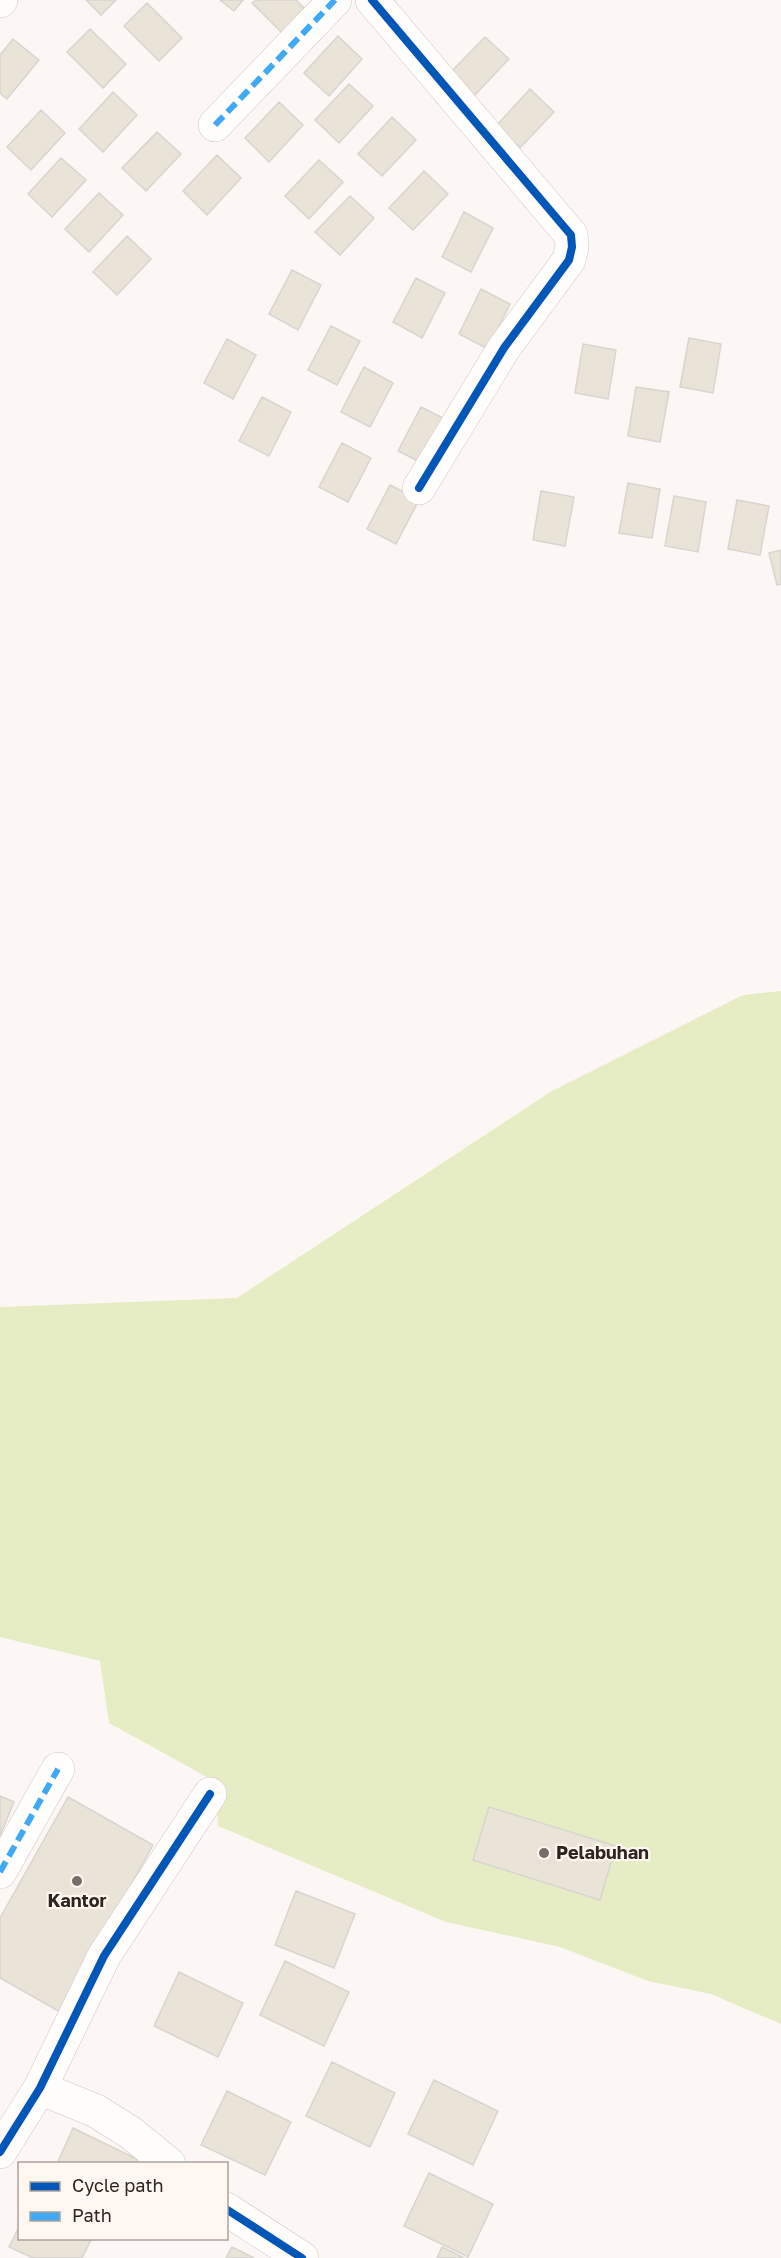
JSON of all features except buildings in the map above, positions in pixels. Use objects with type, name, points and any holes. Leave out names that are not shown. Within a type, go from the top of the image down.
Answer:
[{"type":"street","points":[[215,125],[335,0]]},
{"type":"street","points":[[372,0],[571,235],[569,260],[504,348],[419,488]]},
{"type":"street","points":[[0,1872],[58,1769]]},
{"type":"street","points":[[0,2152],[40,2088],[104,1956],[210,1794]]},
{"type":"street","points":[[40,2088],[96,2111],[131,2133],[168,2162]]},
{"type":"street","points":[[228,2210],[302,2258]]},
{"type":"shaded area","points":[[781,991],[781,2024],[711,1994],[648,1981],[560,1947],[446,1922],[218,1826],[216,1782],[109,1723],[100,1661],[0,1637],[0,1307],[237,1298],[552,1091],[743,995]]},
{"type":"marked path","points":[[215,125],[335,0]]},
{"type":"marked path","points":[[0,1872],[58,1769]]},
{"type":"cycle path","points":[[372,0],[571,235],[572,247],[569,260],[504,348],[419,488]]},
{"type":"cycle path","points":[[0,2152],[40,2088],[104,1956],[210,1794]]},
{"type":"cycle path","points":[[228,2210],[302,2258]]},
{"type":"place","name":"Pelabuhan","points":[[544,1853]]},
{"type":"place","name":"Kantor","points":[[77,1881]]}]
